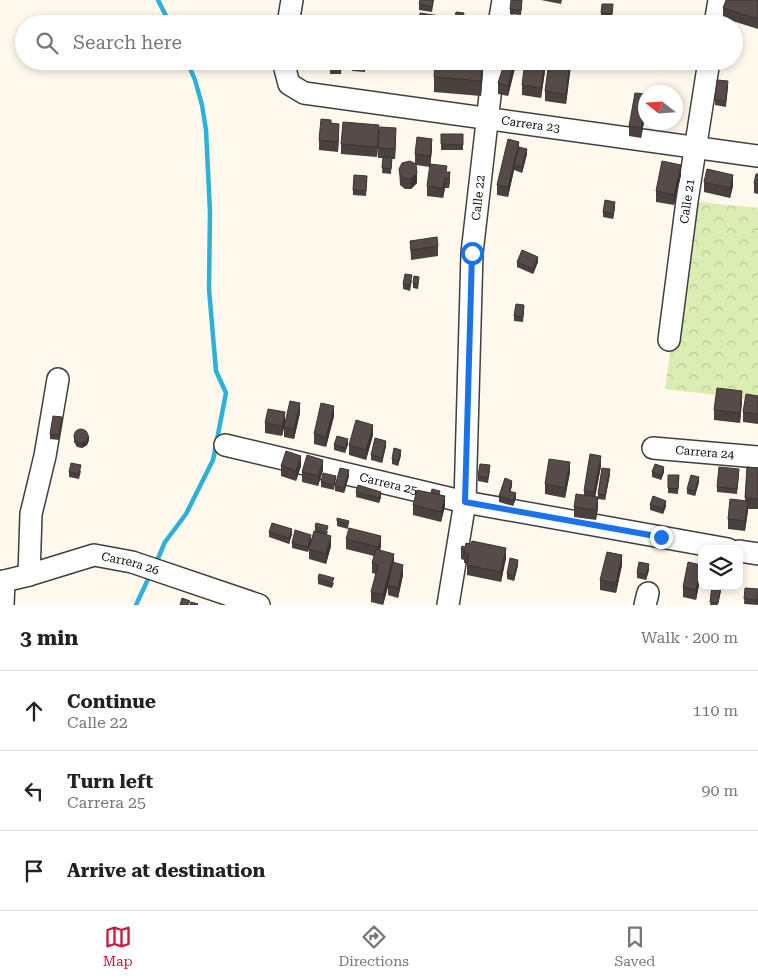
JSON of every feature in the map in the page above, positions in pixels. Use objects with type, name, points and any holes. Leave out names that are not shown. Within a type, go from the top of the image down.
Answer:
[{"type":"street","points":[[290,15],[292,0]]},
{"type":"street","points":[[500,15],[502,0]]},
{"type":"street","points":[[716,15],[719,0]]},
{"type":"street","name":"Carrera 23","points":[[285,70],[289,84],[304,93],[758,156]]},
{"type":"street","name":"Calle 22","points":[[448,605],[465,502],[472,253],[493,70]]},
{"type":"street","name":"Calle 21","points":[[669,340],[708,70]]},
{"type":"street","points":[[29,575],[31,514],[45,456],[58,379]]},
{"type":"street","name":"Carrera 25","points":[[225,445],[465,502],[706,545]]},
{"type":"street","name":"Carrera 24","points":[[653,448],[758,457]]},
{"type":"street","points":[[743,552],[758,554]]},
{"type":"street","name":"Carrera 26","points":[[2,581],[29,575],[94,555],[132,562],[259,605]]},
{"type":"street","points":[[2,581],[3,605]]},
{"type":"green space","points":[[691,201],[758,208],[758,400],[665,389]]},
{"type":"building","points":[[420,0],[433,0],[432,7],[419,4]]},
{"type":"building","points":[[511,0],[522,0],[521,10],[510,9]]},
{"type":"building","points":[[726,0],[758,0],[758,19],[723,8]]},
{"type":"building","points":[[602,4],[613,4],[612,14],[601,13]]},
{"type":"building","points":[[456,12],[464,13],[464,15],[456,15]]},
{"type":"building","points":[[434,70],[482,70],[481,81],[434,77]]},
{"type":"building","points":[[502,70],[512,70],[508,86],[498,83]]},
{"type":"building","points":[[524,70],[544,70],[541,88],[522,85]]},
{"type":"building","points":[[548,70],[569,70],[566,94],[545,91]]},
{"type":"building","points":[[717,80],[728,81],[726,101],[715,100]]},
{"type":"building","points":[[635,93],[638,93],[638,128],[629,126]]},
{"type":"building","points":[[321,119],[331,120],[331,123],[339,124],[338,142],[319,140]]},
{"type":"building","points":[[343,122],[379,125],[377,147],[341,144]]},
{"type":"building","points":[[380,127],[396,128],[395,149],[378,148]]},
{"type":"building","points":[[441,134],[463,134],[463,145],[441,144]]},
{"type":"building","points":[[417,137],[432,139],[430,156],[415,154]]},
{"type":"building","points":[[508,139],[519,142],[508,187],[497,185]]},
{"type":"building","points":[[519,147],[527,149],[522,167],[514,165]]},
{"type":"building","points":[[383,157],[392,158],[391,169],[382,168]]},
{"type":"building","points":[[410,161],[416,164],[417,173],[411,179],[405,179],[400,175],[399,169],[402,163]]},
{"type":"building","points":[[662,161],[681,165],[674,195],[656,191]]},
{"type":"building","points":[[430,164],[447,166],[446,172],[450,172],[449,178],[445,178],[443,188],[427,186]]},
{"type":"building","points":[[707,169],[733,175],[730,188],[704,182]]},
{"type":"building","points":[[756,174],[758,174],[758,184],[754,183]]},
{"type":"building","points":[[354,175],[367,176],[366,191],[353,190]]},
{"type":"building","points":[[605,200],[615,202],[613,214],[603,212]]},
{"type":"building","points":[[437,237],[438,246],[411,250],[410,241]]},
{"type":"building","points":[[522,250],[538,257],[533,269],[517,262]]},
{"type":"building","points":[[405,274],[412,275],[410,285],[403,284]]},
{"type":"building","points":[[414,276],[419,277],[418,284],[413,283]]},
{"type":"building","points":[[516,304],[524,305],[523,317],[514,316]]},
{"type":"building","points":[[717,388],[742,391],[740,413],[714,410]]},
{"type":"building","points":[[746,394],[758,396],[758,414],[743,412]]},
{"type":"building","points":[[290,401],[300,403],[294,429],[284,427]]},
{"type":"building","points":[[321,403],[334,406],[326,437],[314,434]]},
{"type":"building","points":[[268,409],[285,412],[282,426],[265,423]]},
{"type":"building","points":[[53,416],[62,417],[59,435],[50,434]]},
{"type":"building","points":[[356,420],[373,425],[366,450],[349,445]]},
{"type":"building","points":[[78,429],[84,429],[88,436],[84,443],[78,443],[74,439],[74,433]]},
{"type":"building","points":[[337,436],[348,439],[345,448],[334,445]]},
{"type":"building","points":[[375,438],[386,441],[382,458],[371,455]]},
{"type":"building","points":[[394,448],[401,450],[398,461],[392,459]]},
{"type":"building","points":[[286,451],[301,456],[296,471],[281,466]]},
{"type":"building","points":[[590,454],[601,456],[594,492],[584,491]]},
{"type":"building","points":[[307,455],[323,460],[318,476],[302,472]]},
{"type":"building","points":[[549,459],[570,462],[565,488],[545,484]]},
{"type":"building","points":[[71,463],[81,465],[79,474],[69,472]]},
{"type":"building","points":[[480,464],[490,465],[488,478],[478,476]]},
{"type":"building","points":[[655,464],[664,467],[661,475],[652,472]]},
{"type":"building","points":[[719,467],[739,469],[737,489],[717,487]]},
{"type":"building","points":[[747,467],[758,468],[758,499],[745,498]]},
{"type":"building","points":[[340,468],[349,470],[344,488],[335,486]]},
{"type":"building","points":[[602,468],[610,469],[605,495],[598,494]]},
{"type":"building","points":[[323,473],[336,476],[334,485],[321,482]]},
{"type":"building","points":[[668,475],[679,475],[678,489],[668,488]]},
{"type":"building","points":[[691,475],[699,477],[695,491],[687,489]]},
{"type":"building","points":[[505,478],[512,481],[509,491],[516,493],[513,501],[499,496]]},
{"type":"building","points":[[358,485],[381,492],[379,498],[356,492]]},
{"type":"building","points":[[432,489],[440,491],[439,495],[431,493]]},
{"type":"building","points":[[417,490],[445,496],[441,512],[413,505]]},
{"type":"building","points":[[576,494],[598,497],[596,510],[574,507]]},
{"type":"building","points":[[653,496],[666,501],[663,509],[650,505]]},
{"type":"building","points":[[730,499],[748,501],[745,521],[728,519]]},
{"type":"building","points":[[337,518],[349,521],[348,524],[337,521]]},
{"type":"building","points":[[272,523],[292,529],[289,538],[269,532]]},
{"type":"building","points":[[316,523],[328,526],[327,530],[315,527]]},
{"type":"building","points":[[349,528],[381,536],[378,547],[346,539]]},
{"type":"building","points":[[295,530],[311,535],[308,547],[292,543]]},
{"type":"building","points":[[314,531],[331,536],[326,554],[309,549]]},
{"type":"building","points":[[472,541],[506,548],[501,572],[467,565],[469,554],[464,553],[465,550],[461,549],[462,546],[465,547],[466,543],[471,544]]},
{"type":"building","points":[[376,549],[394,554],[383,595],[371,592],[378,565],[372,563]]},
{"type":"building","points":[[607,552],[622,555],[616,583],[600,580]]},
{"type":"building","points":[[510,558],[518,560],[514,576],[507,574]]},
{"type":"building","points":[[393,562],[403,565],[398,588],[388,585]]},
{"type":"building","points":[[639,562],[649,564],[646,575],[637,573]]},
{"type":"building","points":[[688,562],[698,564],[696,590],[683,587]]},
{"type":"building","points":[[319,574],[334,578],[332,583],[318,579]]},
{"type":"building","points":[[745,588],[758,589],[758,600],[744,599]]},
{"type":"building","points":[[712,590],[720,590],[718,603],[710,602]]},
{"type":"building","points":[[182,598],[190,601],[188,605],[180,605]]},
{"type":"waterway","points":[[158,0],[166,15]]},
{"type":"waterway","points":[[156,563],[165,542],[186,514],[213,460],[226,393],[216,371],[209,289],[210,212],[206,130],[202,105],[191,70]]},
{"type":"waterway","points":[[136,605],[150,575]]},
{"type":"route","points":[[472,253],[465,502],[661,537]]}]
